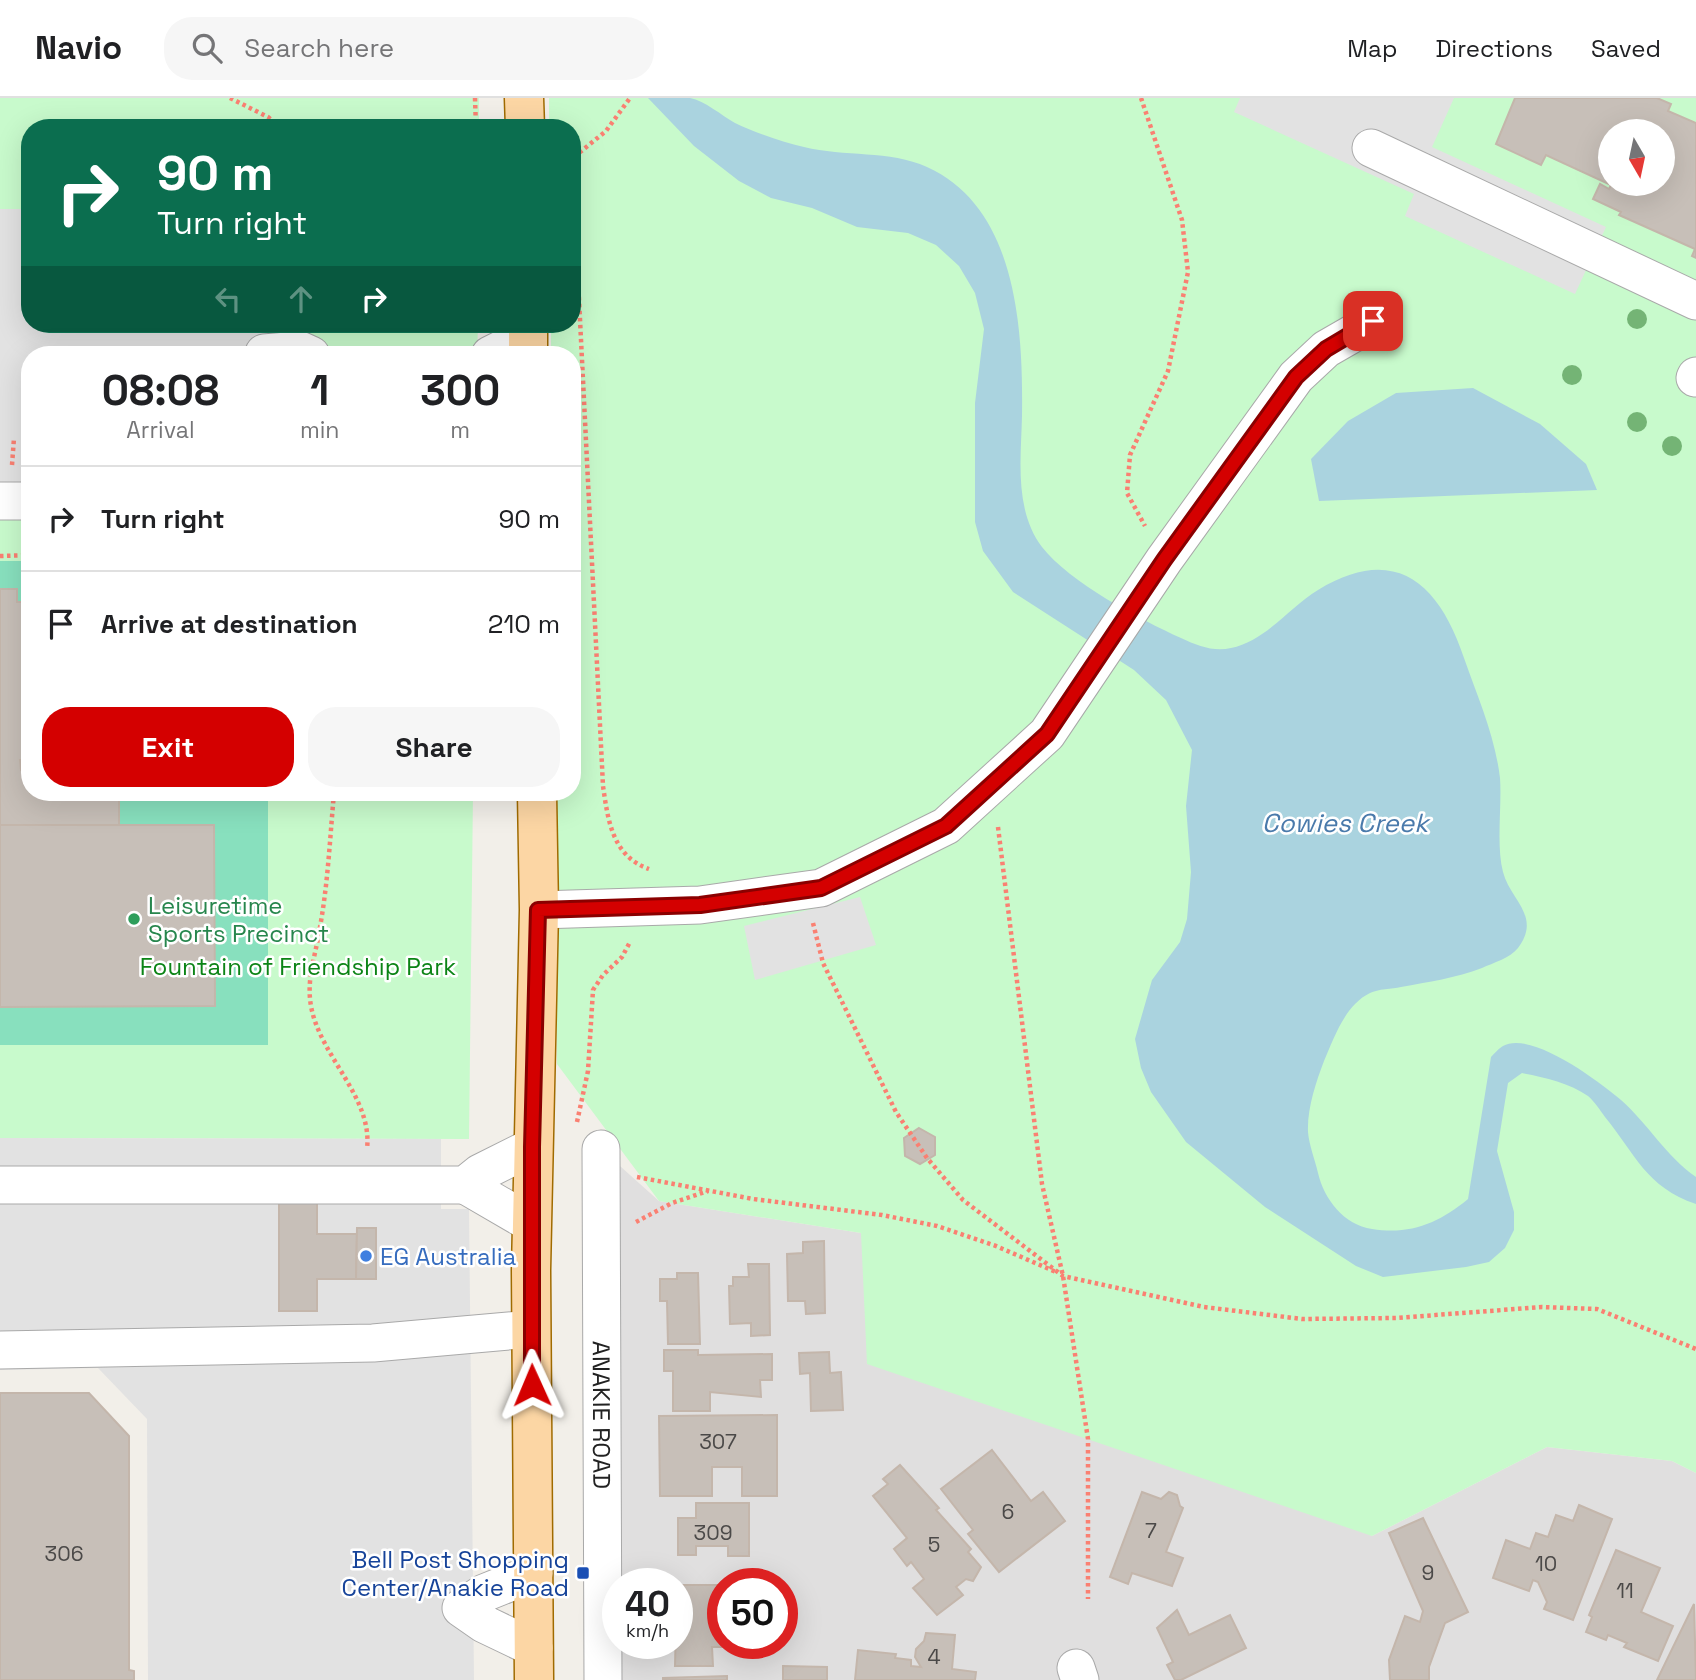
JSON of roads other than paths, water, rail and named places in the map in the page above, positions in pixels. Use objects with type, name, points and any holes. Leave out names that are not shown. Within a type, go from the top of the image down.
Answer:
[{"type":"main road","points":[[524,98],[525,119]]},
{"type":"main road","points":[[534,1664],[531,1329],[538,910],[537,801]]},
{"type":"street","points":[[1371,148],[1696,301]]},
{"type":"street","points":[[538,910],[700,905],[821,888],[946,826],[1047,734],[1164,560],[1296,377],[1326,349],[1373,321]]},
{"type":"street","points":[[510,346],[528,338]]},
{"type":"street","points":[[0,501],[21,501]]},
{"type":"street","points":[[465,1185],[480,1173],[532,1147]]},
{"type":"street","name":"ANAKIE ROAD","points":[[601,1159],[603,1680]]},
{"type":"street","points":[[0,1185],[465,1185],[532,1224]]},
{"type":"street","points":[[0,1350],[373,1343],[531,1329]]},
{"type":"street","points":[[534,1573],[484,1593],[461,1608],[534,1664]]},
{"type":"water","name":"Cowies Creek","points":[[648,98],[690,98],[743,127],[804,147],[913,162],[927,167],[957,186],[980,211],[997,241],[1009,275],[1016,311],[1022,383],[1021,484],[1027,517],[1042,547],[1087,586],[1127,611],[1187,641],[1212,649],[1231,648],[1255,639],[1318,590],[1345,576],[1370,570],[1391,571],[1410,578],[1427,591],[1441,609],[1464,658],[1494,747],[1500,778],[1503,872],[1526,917],[1527,927],[1525,937],[1518,948],[1501,960],[1452,977],[1373,992],[1361,998],[1347,1014],[1321,1069],[1308,1123],[1321,1183],[1337,1209],[1362,1227],[1399,1230],[1435,1221],[1468,1199],[1491,1057],[1503,1046],[1515,1043],[1530,1045],[1565,1060],[1621,1100],[1675,1159],[1696,1177],[1696,1204],[1665,1189],[1653,1179],[1588,1096],[1565,1084],[1522,1073],[1508,1083],[1497,1151],[1514,1212],[1514,1230],[1505,1248],[1489,1262],[1383,1277],[1356,1266],[1265,1207],[1186,1142],[1151,1092],[1141,1068],[1135,1039],[1152,980],[1180,942],[1187,919],[1191,872],[1186,806],[1192,750],[1166,700],[1134,670],[1013,592],[983,551],[975,522],[975,403],[984,329],[975,293],[959,266],[936,245],[908,233],[857,227],[812,208],[771,198],[739,181],[694,146]]},
{"type":"water","points":[[1473,388],[1540,424],[1586,464],[1597,490],[1319,501],[1311,459],[1348,421],[1396,393]]},
{"type":"place","name":"Leisuretime Sports Precinct","points":[[134,919]]},
{"type":"place","name":"EG Australia","points":[[366,1256]]},
{"type":"place","name":"Bell Post Shopping Center/Anakie Road","points":[[583,1573]]},
{"type":"park label","name":"Fountain of Friendship Park","points":[[298,966]]}]
